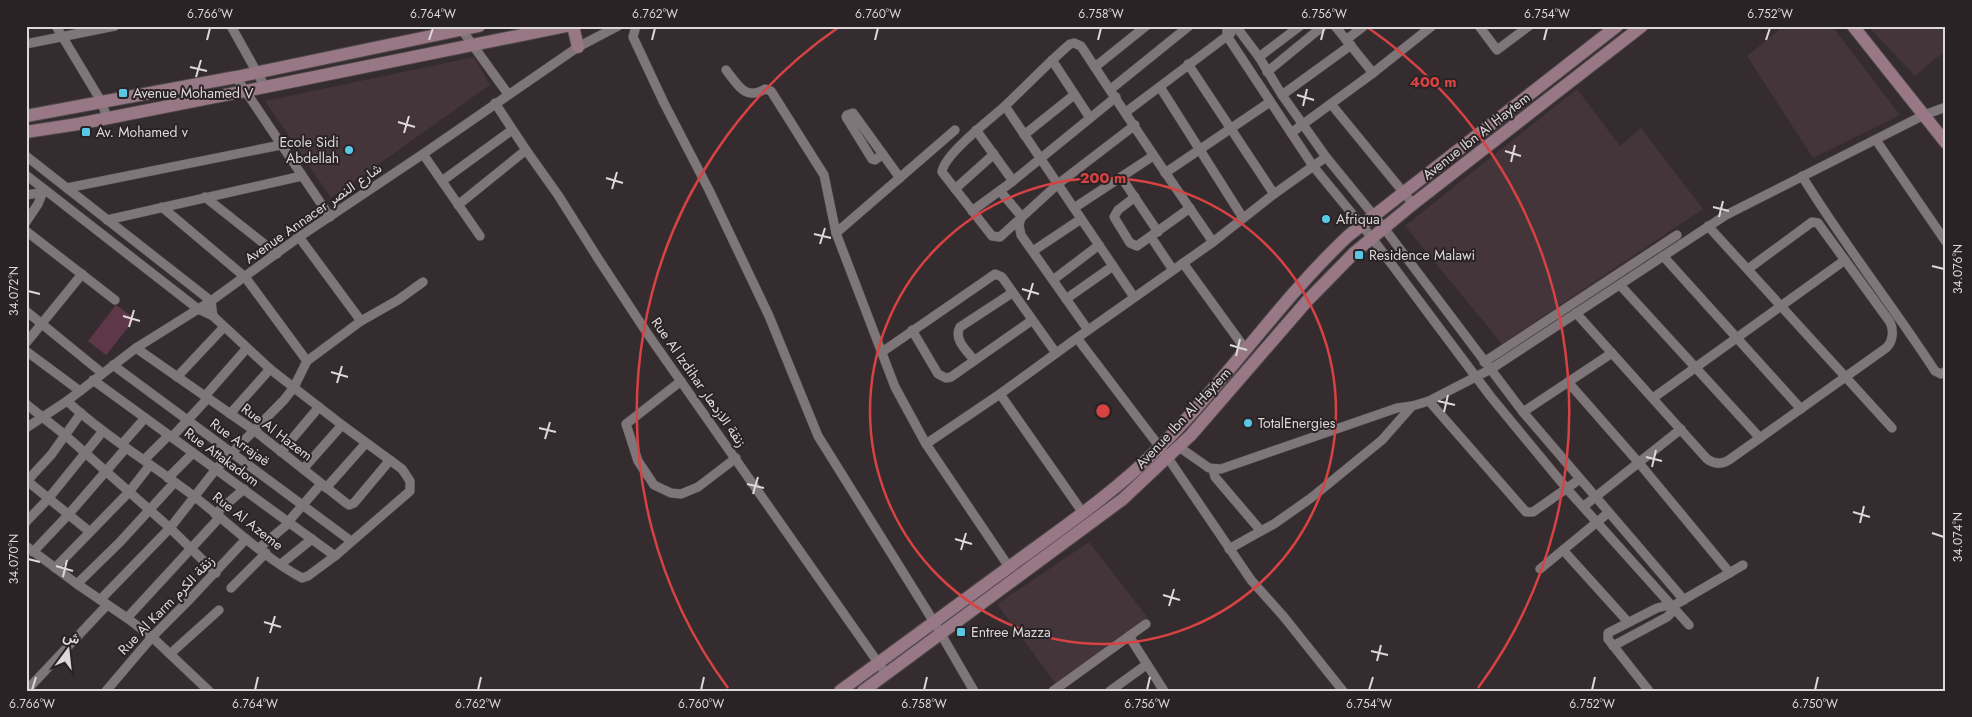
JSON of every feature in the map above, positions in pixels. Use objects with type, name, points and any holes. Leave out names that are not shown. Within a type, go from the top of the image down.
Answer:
[{"type":"street","points":[[56,26],[101,100],[107,117]]},
{"type":"street","points":[[26,44],[115,26]]},
{"type":"street","points":[[231,26],[265,87]]},
{"type":"street","points":[[26,116],[101,100],[236,77],[461,28],[479,26]]},
{"type":"street","points":[[26,132],[265,87],[566,26]]},
{"type":"street","points":[[573,26],[578,47]]},
{"type":"street","name":"Avenue Annacer شارع النصر","points":[[26,428],[67,401],[136,348],[245,277],[299,237],[423,154],[508,94],[578,47],[618,26]]},
{"type":"street","points":[[636,26],[633,37],[765,308],[818,436],[934,622],[974,691]]},
{"type":"street","points":[[1095,66],[1146,26]]},
{"type":"street","points":[[972,211],[1014,181],[1090,118],[1113,93],[1189,26]]},
{"type":"street","points":[[1259,57],[1300,26]]},
{"type":"street","points":[[1267,72],[1323,26]]},
{"type":"street","points":[[1335,26],[1373,73]]},
{"type":"street","points":[[1282,96],[1348,42],[1364,26]]},
{"type":"street","points":[[1479,26],[1497,50],[1529,26]]},
{"type":"street","name":"Avenue Ibn Al Haytem","points":[[840,691],[1083,513],[1140,466],[1160,447],[1325,258],[1362,224],[1617,26]]},
{"type":"street","name":"Avenue Ibn Al Haytem","points":[[863,691],[1107,512],[1139,486],[1179,447],[1317,290],[1372,238],[1642,26]]},
{"type":"street","points":[[1853,26],[1946,143]]},
{"type":"street","points":[[1126,112],[1227,31],[1238,27],[1259,57],[1282,96],[1326,157],[1374,215],[1484,362],[1595,498],[1684,600]]},
{"type":"street","points":[[461,28],[508,94]]},
{"type":"street","points":[[1291,133],[1373,73],[1428,28]]},
{"type":"street","points":[[1227,31],[1270,102],[1313,166],[1362,224],[1491,398],[1568,489],[1689,625]]},
{"type":"street","points":[[1135,125],[1058,184],[1000,237],[992,236],[942,172],[943,167],[976,130],[1005,106],[1052,60],[1074,42],[1081,46],[1095,66],[1135,125],[1165,173],[1213,242]]},
{"type":"street","points":[[1052,60],[1090,118]]},
{"type":"street","points":[[1188,64],[1274,194]]},
{"type":"street","points":[[726,70],[746,93],[752,94],[766,89],[776,97],[824,176],[836,233],[894,388],[926,444],[1010,567]]},
{"type":"street","points":[[236,77],[330,217]]},
{"type":"street","points":[[1160,86],[1243,218]]},
{"type":"street","points":[[1024,135],[1074,95]]},
{"type":"street","points":[[1165,173],[1270,102]]},
{"type":"street","name":"Rue Al Izdihar زنقة الازدهار","points":[[495,103],[558,195],[598,260],[886,674]]},
{"type":"street","points":[[1332,104],[1413,204]]},
{"type":"street","points":[[1005,106],[1134,297]]},
{"type":"street","points":[[1179,447],[1213,469],[1225,469],[1397,408],[1429,401],[1491,369],[1735,209],[1924,115],[1946,107]]},
{"type":"street","points":[[883,154],[875,160],[872,159],[846,117],[849,113],[853,113],[883,154],[900,178]]},
{"type":"street","points":[[442,181],[512,130]]},
{"type":"street","points":[[836,233],[955,130]]},
{"type":"street","points":[[976,130],[1014,181]]},
{"type":"street","points":[[1876,140],[1946,242]]},
{"type":"street","points":[[67,188],[281,144]]},
{"type":"street","points":[[458,205],[526,150]]},
{"type":"street","points":[[423,154],[480,236]]},
{"type":"street","points":[[955,189],[994,154]]},
{"type":"street","points":[[26,156],[211,300],[213,316]]},
{"type":"street","points":[[1074,208],[1154,156]]},
{"type":"street","points":[[926,444],[1000,394],[1213,242],[1274,194],[1326,157]]},
{"type":"street","points":[[26,175],[45,192],[198,309],[213,316],[270,368],[390,460]]},
{"type":"street","points":[[107,220],[302,176]]},
{"type":"street","points":[[1802,176],[1820,205],[1936,370],[1940,374],[1946,370]]},
{"type":"street","points":[[1121,177],[1135,198],[1173,270]]},
{"type":"street","points":[[1000,191],[1022,217]]},
{"type":"street","points":[[26,195],[45,192]]},
{"type":"street","points":[[26,222],[45,192]]},
{"type":"street","points":[[205,197],[277,254]]},
{"type":"street","points":[[1135,198],[1118,210],[1114,217],[1133,245],[1137,246],[1190,208]]},
{"type":"street","points":[[162,207],[245,277],[307,361]]},
{"type":"street","points":[[1022,217],[1019,229],[1088,330]]},
{"type":"street","points":[[1033,251],[1081,218]]},
{"type":"street","points":[[1576,313],[1707,459],[1718,464],[1730,460],[1889,346],[1892,329],[1890,322],[1819,224],[1814,222],[1748,269]]},
{"type":"street","points":[[1708,226],[1892,428]]},
{"type":"street","points":[[26,231],[115,300]]},
{"type":"street","points":[[1484,362],[1677,235]]},
{"type":"street","points":[[299,237],[361,321]]},
{"type":"street","points":[[1053,280],[1099,245]]},
{"type":"street","points":[[1663,256],[1801,409]]},
{"type":"street","points":[[1653,398],[1845,260]]},
{"type":"street","points":[[1183,263],[1246,350]]},
{"type":"street","points":[[1066,299],[1113,266]]},
{"type":"street","points":[[26,343],[82,274]]},
{"type":"street","points":[[882,352],[991,275],[999,275],[1056,353]]},
{"type":"street","points":[[26,691],[170,528],[216,469],[255,431],[294,387],[307,361],[361,321],[398,300],[423,282]]},
{"type":"street","points":[[1620,285],[1760,438]]},
{"type":"street","points":[[974,360],[958,339],[960,327],[1012,293]]},
{"type":"street","points":[[26,311],[102,373]]},
{"type":"street","points":[[912,330],[938,374],[942,377],[950,377],[1032,320]]},
{"type":"street","points":[[177,376],[224,327]]},
{"type":"street","points":[[1077,338],[1168,458],[1251,580],[1284,617],[1343,691]]},
{"type":"street","name":"Rue Al Hazem","points":[[136,348],[255,431],[346,503],[352,504],[390,460]]},
{"type":"street","points":[[55,568],[129,492],[147,463],[170,436],[187,421],[246,348]]},
{"type":"street","points":[[26,351],[80,391]]},
{"type":"street","points":[[1524,412],[1612,353]]},
{"type":"street","name":"Rue Arrajaë","points":[[113,365],[350,541]]},
{"type":"street","points":[[230,414],[270,368]]},
{"type":"street","name":"Rue Attakadom","points":[[93,380],[334,556]]},
{"type":"street","points":[[681,381],[626,424],[636,456],[654,485],[671,493],[682,494],[698,487],[736,458]]},
{"type":"street","points":[[1568,382],[1639,463],[1730,573]]},
{"type":"street","points":[[1000,394],[1083,513]]},
{"type":"street","name":"Rue Al Azeme","points":[[67,401],[103,431],[194,497],[246,539],[304,579],[410,491],[408,476],[390,460]]},
{"type":"street","points":[[1429,401],[1526,512],[1534,512],[1580,479]]},
{"type":"street","points":[[26,404],[65,435],[170,528],[216,573]]},
{"type":"street","points":[[1229,549],[1274,524],[1311,498],[1382,440],[1412,406]]},
{"type":"street","points":[[281,452],[319,407]]},
{"type":"street","points":[[81,414],[51,454],[26,481],[90,532]]},
{"type":"street","points":[[145,418],[106,472],[68,515],[30,549],[152,637],[209,691]]},
{"type":"street","points":[[303,469],[342,425]]},
{"type":"street","points":[[1584,506],[1681,429]]},
{"type":"street","points":[[26,522],[48,499],[103,431]]},
{"type":"street","points":[[231,588],[302,505],[324,486],[366,443]]},
{"type":"street","points":[[77,584],[120,542],[193,453]]},
{"type":"street","points":[[1213,469],[1215,477],[1261,531]]},
{"type":"street","points":[[127,618],[192,549],[218,516],[244,489]]},
{"type":"street","points":[[1540,569],[1608,513]]},
{"type":"street","name":"Rue Al Karm زنقة الكرم","points":[[106,691],[152,637],[216,573],[246,539]]},
{"type":"street","points":[[281,564],[312,539]]},
{"type":"street","points":[[1563,550],[1628,622]]},
{"type":"street","points":[[1649,691],[1608,639],[1608,633],[1640,616],[1665,606],[1673,606],[1743,565]]},
{"type":"street","points":[[1613,646],[1669,615],[1673,606]]},
{"type":"street","points":[[170,654],[219,610]]},
{"type":"street","points":[[1640,616],[1646,628]]},
{"type":"street","points":[[1053,691],[1146,624]]},
{"type":"street","points":[[1129,636],[1163,691]]},
{"type":"street","points":[[1110,691],[1146,665]]},
{"type":"shaded area","points":[[1784,26],[1832,26],[1900,115],[1813,158],[1747,56]]},
{"type":"shaded area","points":[[1868,26],[1946,26],[1946,50],[1915,76]]},
{"type":"shaded area","name":"Ecole Sidi Abdellah","points":[[474,57],[490,85],[331,198],[265,101]]},
{"type":"shaded area","points":[[1577,89],[1620,146],[1641,128],[1703,209],[1502,344],[1405,226]]},
{"type":"shaded area","points":[[116,305],[135,319],[106,355],[88,341]]},
{"type":"shaded area","points":[[1089,542],[1148,618],[1056,684],[997,604]]},
{"type":"place","name":"Avenue Mohamed V","points":[[123,93]]},
{"type":"place","name":"Av. Mohamed v","points":[[86,132]]},
{"type":"place","name":"Ecole Sidi Abdellah","points":[[349,150]]},
{"type":"place","name":"Afriqua","points":[[1326,219]]},
{"type":"place","name":"Residence Malawi","points":[[1359,255]]},
{"type":"place","name":"TotalEnergies","points":[[1248,423]]},
{"type":"place","name":"Entree Mazza","points":[[961,632]]}]
